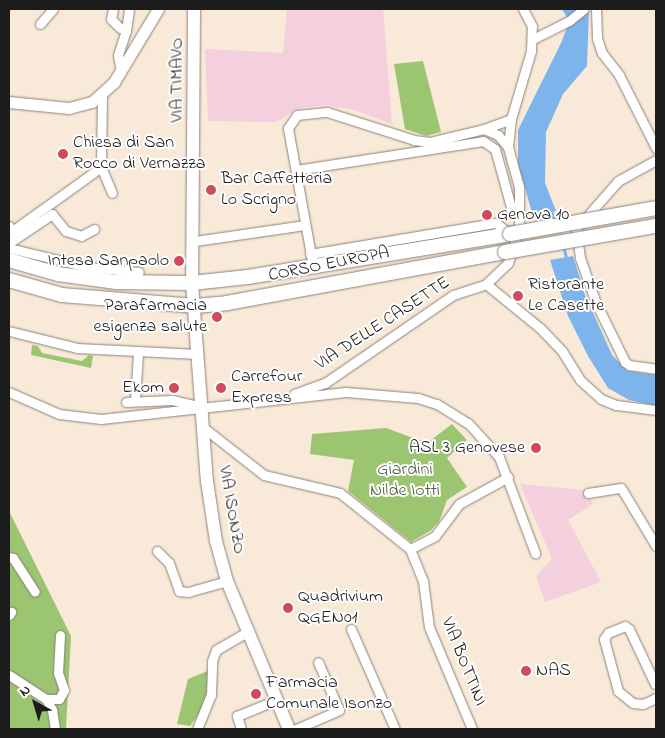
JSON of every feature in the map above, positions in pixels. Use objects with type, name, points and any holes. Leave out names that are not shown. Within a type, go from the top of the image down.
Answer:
[{"type":"main road","name":"VIA TIMAVO","points":[[192,284],[195,241],[194,9]]},
{"type":"main road","name":"CORSO EUROPA","points":[[9,260],[58,274],[116,282],[192,284],[311,260],[510,234],[656,208]]},
{"type":"main road","name":"CORSO EUROPA","points":[[9,280],[62,295],[195,306],[227,303],[656,226]]},
{"type":"main road","name":"VIA ISONZO","points":[[192,284],[211,511],[227,581],[289,729]]},
{"type":"street","points":[[40,24],[53,9]]},
{"type":"street","points":[[113,9],[111,19],[120,28]]},
{"type":"street","points":[[121,72],[118,55],[126,31],[129,9]]},
{"type":"street","points":[[9,102],[69,108],[86,104],[102,94],[121,72],[158,9]]},
{"type":"street","points":[[523,9],[530,18],[536,38],[511,119],[508,147],[519,187],[519,230],[508,263],[486,284],[540,328],[562,352],[580,380],[601,399],[616,405],[656,410]]},
{"type":"street","points":[[536,38],[569,21],[584,9]]},
{"type":"street","points":[[596,9],[597,38],[602,53],[619,75],[656,148]]},
{"type":"street","points":[[102,94],[101,167],[112,193]]},
{"type":"street","name":"CORSO EUROPA","points":[[311,260],[288,128],[300,114],[327,112],[422,141],[484,129]]},
{"type":"street","points":[[484,129],[511,119]]},
{"type":"street","points":[[484,129],[498,135],[508,147]]},
{"type":"street","points":[[296,170],[483,141],[495,149],[511,207],[519,217]]},
{"type":"street","points":[[656,160],[618,181],[576,229],[580,258],[596,302],[625,362],[630,365],[656,368]]},
{"type":"street","points":[[10,229],[101,167]]},
{"type":"street","points":[[9,243],[52,214],[66,231],[82,236],[94,229]]},
{"type":"street","points":[[195,241],[305,225]]},
{"type":"street","points":[[9,248],[87,267],[138,272]]},
{"type":"street","name":"VIA DELLE CASETTE","points":[[289,396],[304,388],[325,383],[453,295],[486,284]]},
{"type":"street","points":[[9,331],[76,348],[138,353],[198,354]]},
{"type":"street","points":[[138,353],[131,401],[172,400],[203,408]]},
{"type":"street","points":[[9,392],[59,414],[82,419],[203,408],[289,396],[380,393],[437,404],[468,423],[498,457],[508,477],[535,553]]},
{"type":"street","name":"VIA BOTTINI","points":[[204,428],[264,475],[340,493],[410,548],[424,581],[429,626],[472,729]]},
{"type":"street","points":[[410,548],[435,536],[452,510],[508,477]]},
{"type":"street","points":[[588,493],[621,488],[656,546]]},
{"type":"street","points":[[156,551],[169,562],[179,591],[188,592],[227,581]]},
{"type":"street","points":[[9,557],[13,558],[35,592]]},
{"type":"street","points":[[655,684],[629,629],[625,626],[608,633],[604,639],[618,692],[633,702],[644,704],[656,698]]},
{"type":"street","points":[[351,629],[395,729]]},
{"type":"street","points":[[197,729],[211,695],[212,661],[216,650],[248,632]]},
{"type":"street","points":[[46,700],[59,699],[64,690],[58,673],[60,635]]},
{"type":"street","points":[[296,729],[339,710],[318,662]]},
{"type":"street","points":[[9,675],[46,700],[52,710],[55,729]]},
{"type":"street","points":[[241,729],[237,716],[276,700]]},
{"type":"shaded area","points":[[287,9],[383,9],[392,124],[351,109],[326,105],[301,108],[276,122],[208,121],[205,49],[283,53]]},
{"type":"shaded area","points":[[520,484],[584,490],[588,493],[593,504],[568,520],[601,582],[545,602],[536,576],[552,559]]},
{"type":"green space","points":[[423,61],[441,132],[426,136],[405,129],[394,64]]},
{"type":"green space","points":[[32,345],[38,346],[42,353],[82,361],[89,355],[93,356],[91,368],[31,355]]},
{"type":"green space","name":"Giardini Nilde Iotti","points":[[452,424],[467,440],[447,458],[467,487],[447,500],[439,522],[430,531],[411,542],[348,491],[354,460],[310,454],[312,434],[386,428],[427,443]]},
{"type":"green space","points":[[9,511],[71,636],[66,729],[9,729]]},
{"type":"green space","points":[[210,670],[208,690],[199,714],[190,726],[177,724],[188,679]]},
{"type":"water","points":[[562,9],[589,9],[587,66],[563,94],[546,132],[545,183],[556,211],[533,216],[518,164],[518,130],[562,41],[569,21]]},
{"type":"water","points":[[573,256],[585,295],[612,355],[628,371],[656,375],[656,406],[629,400],[608,388],[588,356],[568,316],[550,260]]},
{"type":"waterway","points":[[551,210],[555,223]]},
{"type":"waterway","points":[[563,246],[567,261]]},
{"type":"place","name":"Chiesa di San Rocco di Vernazza","points":[[63,154]]},
{"type":"place","name":"Bar Caffetteria Lo Scrigno","points":[[211,190]]},
{"type":"place","name":"Genova 10","points":[[487,215]]},
{"type":"place","name":"Intesa Sanpaolo","points":[[179,261]]},
{"type":"place","name":"Ristorante Le Casette","points":[[518,296]]},
{"type":"place","name":"Parafarmacia esigenza salute","points":[[217,317]]},
{"type":"place","name":"Ekom","points":[[174,388]]},
{"type":"place","name":"Carrefour Express","points":[[221,388]]},
{"type":"place","name":"ASL 3 Genovese","points":[[536,448]]},
{"type":"place","name":"Quadrivium QGEN01","points":[[288,608]]},
{"type":"place","name":"NAS","points":[[526,671]]},
{"type":"place","name":"Farmacia Comunale Isonzo","points":[[256,694]]}]
